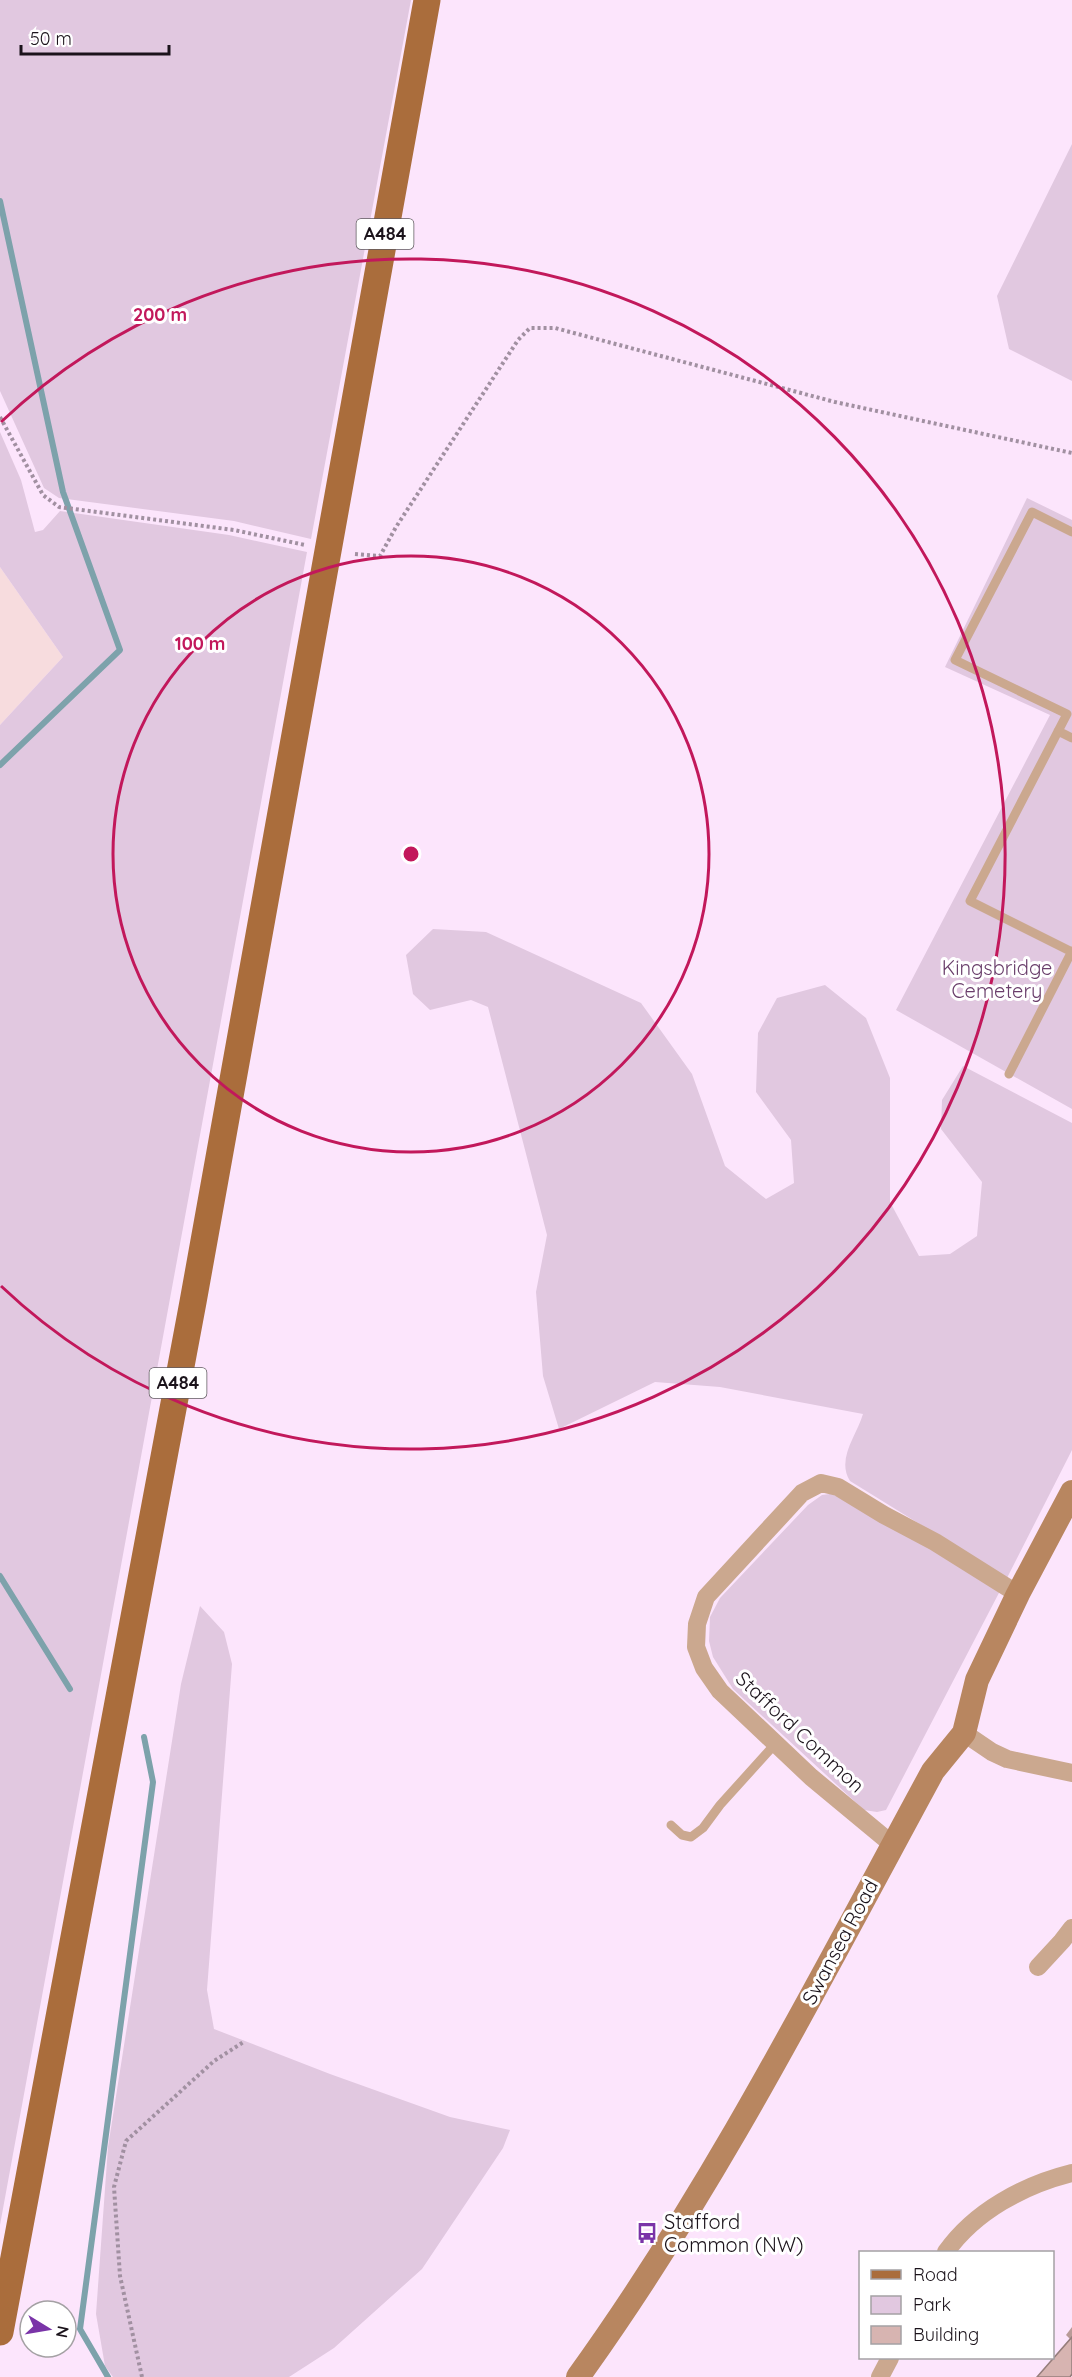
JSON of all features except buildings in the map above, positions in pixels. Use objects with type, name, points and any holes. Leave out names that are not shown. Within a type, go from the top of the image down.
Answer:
[{"type":"main road","name":"A484","points":[[0,2332],[188,1325],[427,0]]},
{"type":"main road","name":"Swansea Road","points":[[578,2377],[622,2316],[758,2094],[933,1771],[964,1733],[977,1680],[1018,1594],[1072,1492]]},
{"type":"street","name":"Stafford Common","points":[[893,1845],[811,1777],[720,1691],[704,1668],[696,1647],[697,1624],[706,1597],[802,1493],[821,1484],[838,1487],[935,1542],[1018,1594]]},
{"type":"street","points":[[964,1733],[1006,1759],[1072,1773]]},
{"type":"street","points":[[1038,1967],[1072,1928]]},
{"type":"street","points":[[947,2251],[957,2236],[996,2205],[1031,2187],[1072,2173]]},
{"type":"street","points":[[880,2377],[889,2359]]},
{"type":"lane","points":[[1009,1074],[1072,952],[970,900],[1067,714],[955,660],[1032,512],[1072,532]]},
{"type":"lane","points":[[1058,731],[1072,738]]},
{"type":"lane","points":[[671,1825],[682,1835],[692,1837],[703,1828],[720,1805],[776,1743]]},
{"type":"path","points":[[355,554],[381,556],[396,527],[518,340],[530,328],[555,328],[835,402],[1072,453]]},
{"type":"path","points":[[0,417],[43,495],[59,507],[234,530],[305,545]]},
{"type":"path","points":[[142,2377],[120,2276],[114,2187],[126,2141],[214,2061],[245,2041]]},
{"type":"shaded area","points":[[0,567],[63,657],[0,725]]},
{"type":"green space","points":[[0,0],[411,0],[311,539],[234,521],[59,498],[44,488],[0,391]]},
{"type":"green space","points":[[1072,144],[1072,381],[1009,349],[997,296]]},
{"type":"green space","points":[[0,432],[21,480],[35,532],[43,530],[60,511],[229,535],[307,552],[0,2225],[0,725],[63,657],[0,567]]},
{"type":"green space","name":"Kingsbridge Cemetery","points":[[1027,498],[1072,520],[1072,1109],[896,1010],[1050,715],[945,667]]},
{"type":"green space","points":[[433,929],[486,932],[641,1003],[692,1074],[725,1166],[766,1199],[794,1183],[791,1140],[756,1092],[758,1033],[777,998],[825,985],[866,1018],[890,1078],[890,1202],[919,1256],[950,1254],[977,1236],[982,1182],[941,1129],[942,1100],[963,1066],[1072,1123],[1072,1450],[1007,1578],[850,1481],[846,1473],[846,1456],[863,1414],[720,1387],[655,1382],[559,1429],[543,1376],[536,1292],[547,1235],[488,1007],[471,1000],[430,1010],[413,994],[406,955]]},
{"type":"green space","points":[[837,1493],[1001,1589],[886,1810],[877,1812],[864,1810],[733,1689],[713,1657],[709,1641],[710,1617],[720,1598],[808,1505],[822,1495]]},
{"type":"green space","points":[[200,1606],[224,1632],[232,1664],[207,1990],[214,2029],[450,2117],[510,2130],[503,2148],[422,2269],[334,2348],[289,2377],[113,2377],[105,2366],[96,2314],[108,2147],[181,1684]]},
{"type":"waterway","points":[[0,201],[63,492],[120,650],[0,765]]},
{"type":"waterway","points":[[0,1576],[70,1689]]},
{"type":"waterway","points":[[108,2377],[80,2329],[153,1782],[144,1737]]},
{"type":"place","name":"Stafford Common (NW)","points":[[647,2233]]}]
